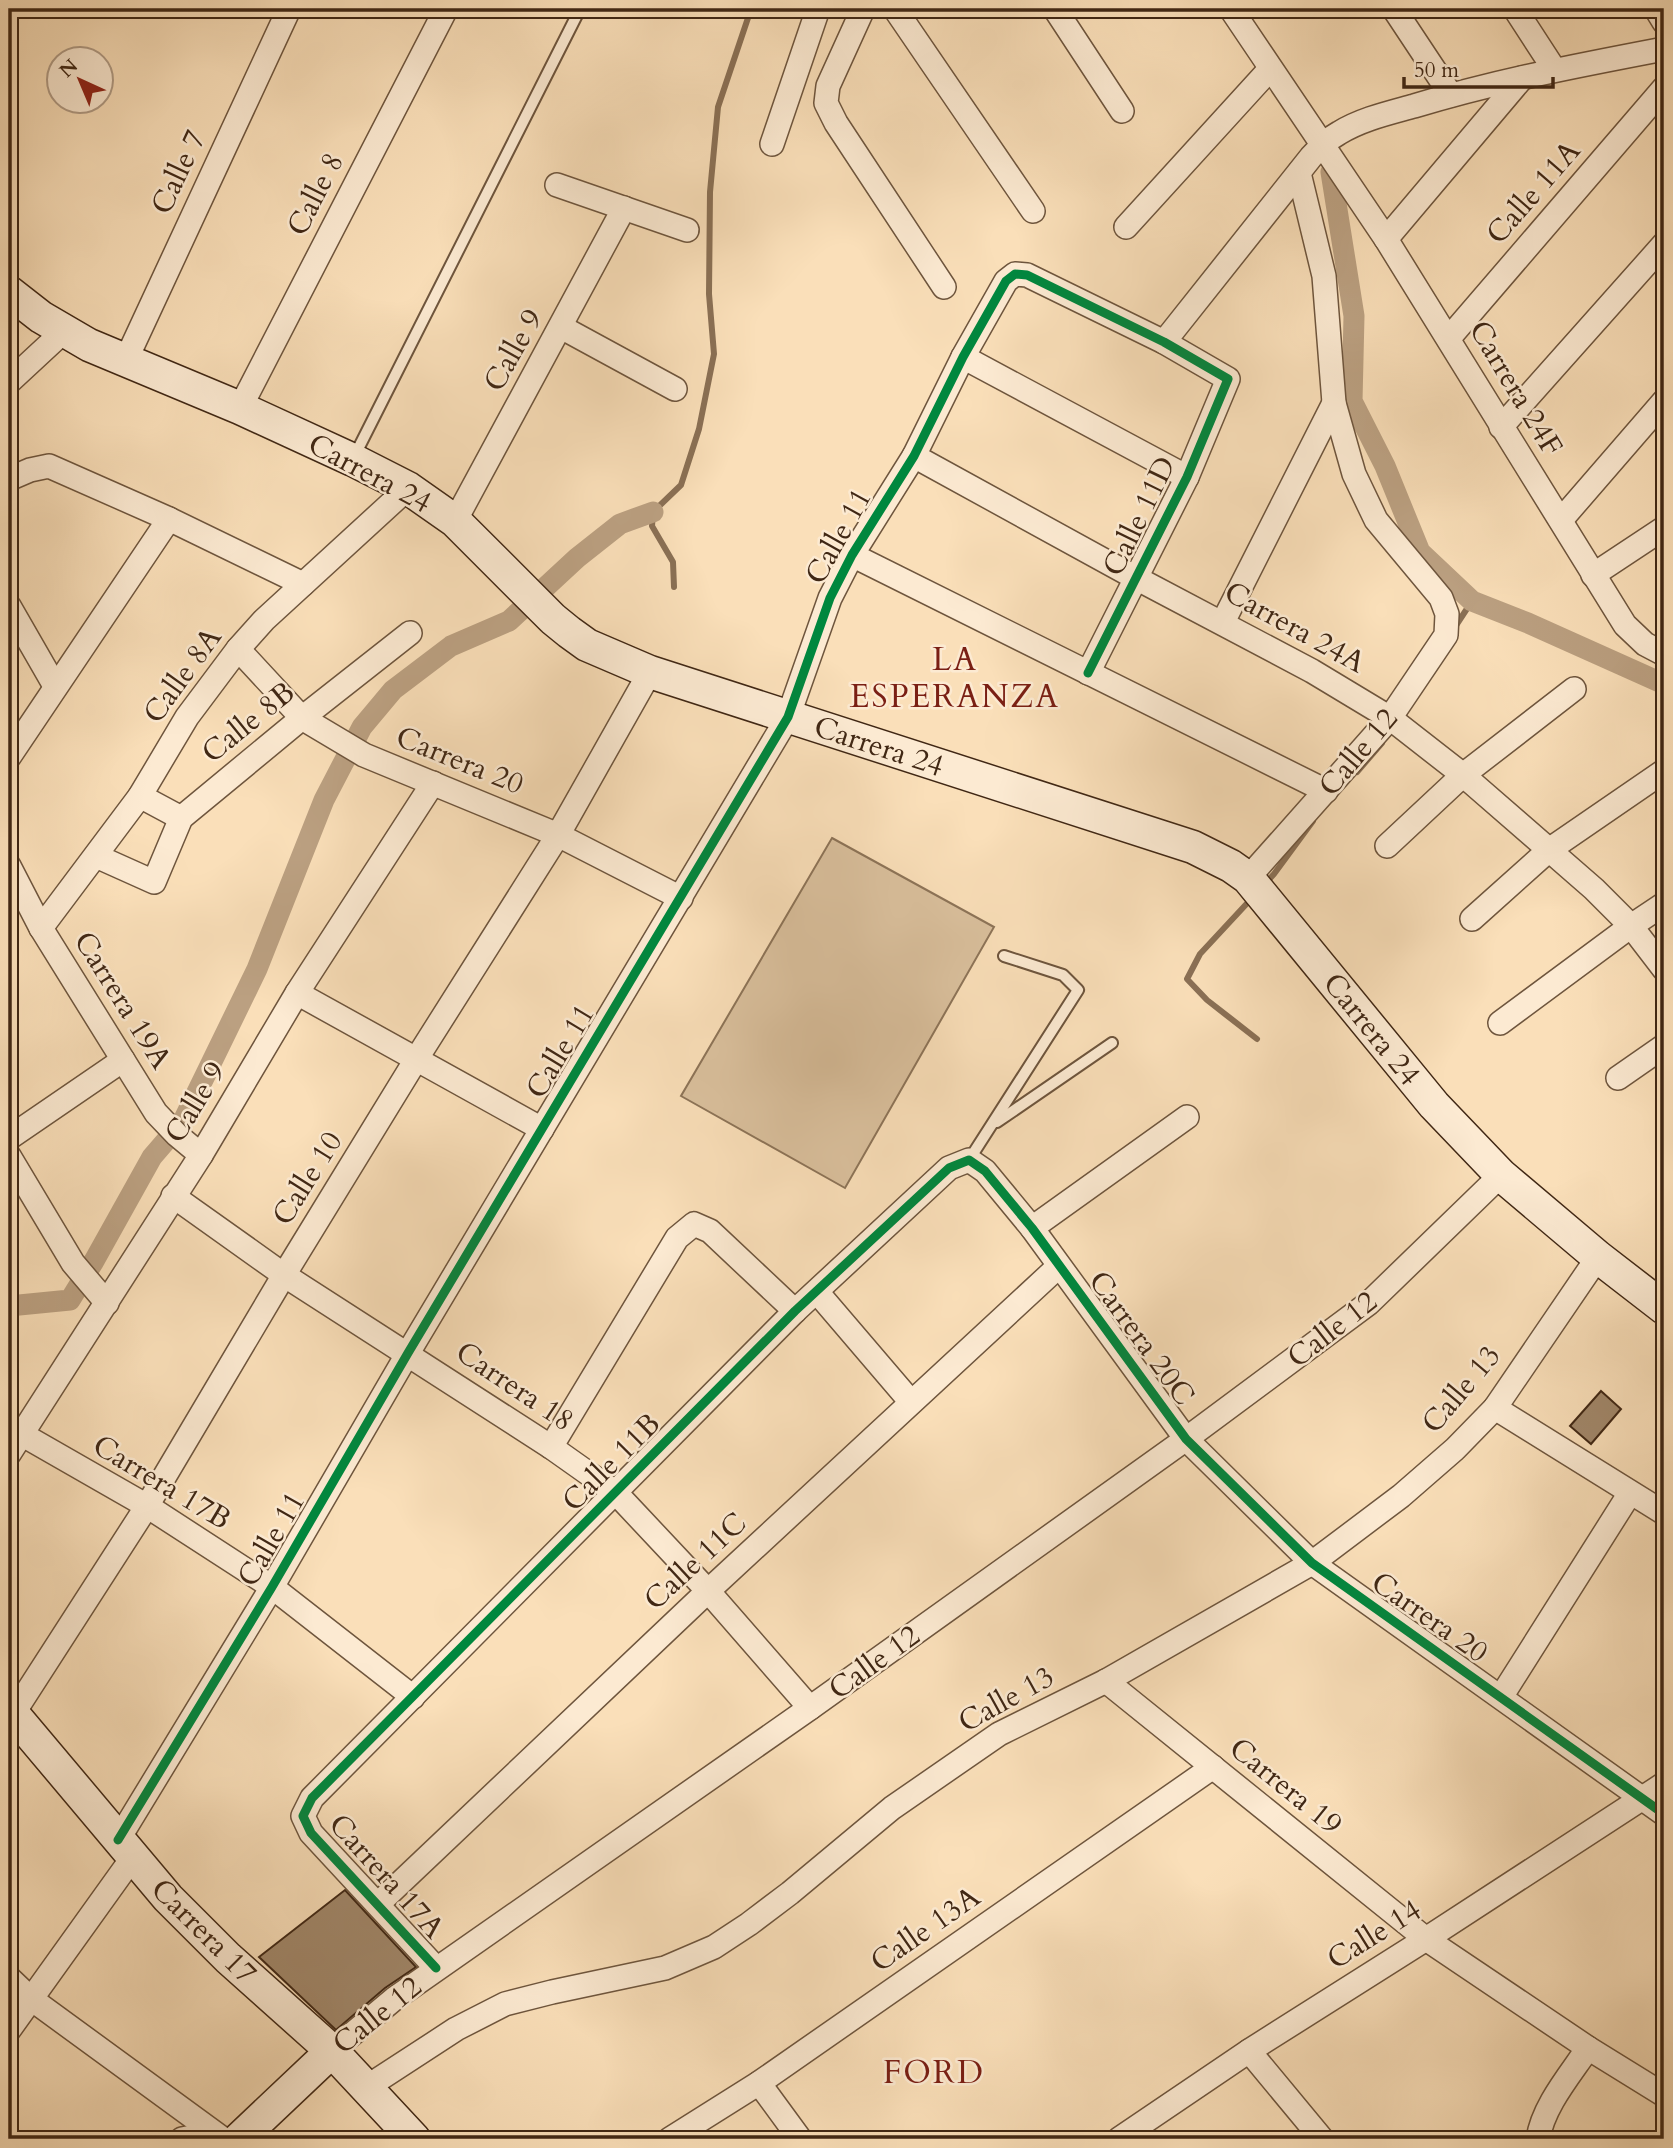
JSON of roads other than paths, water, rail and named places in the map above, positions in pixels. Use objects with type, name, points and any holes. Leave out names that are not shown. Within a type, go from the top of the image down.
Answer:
[{"type":"street","name":"Calle 7","points":[[125,362],[289,9]]},
{"type":"street","name":"Calle 8","points":[[240,408],[446,9]]},
{"type":"street","points":[[772,144],[818,9]]},
{"type":"street","points":[[863,9],[828,86],[826,103],[836,123],[944,287]]},
{"type":"street","points":[[895,9],[1033,211]]},
{"type":"street","points":[[1055,9],[1122,111]]},
{"type":"street","name":"Carrera 24F","points":[[1231,9],[1449,338],[1625,625],[1645,643],[1664,654]]},
{"type":"street","points":[[1394,9],[1451,95]]},
{"type":"street","points":[[1515,9],[1555,69]]},
{"type":"street","points":[[1656,9],[1664,22]]},
{"type":"street","points":[[1164,342],[1322,145],[1338,133],[1360,122],[1451,95],[1555,69],[1664,49]]},
{"type":"street","points":[[1126,227],[1270,69]]},
{"type":"street","points":[[1385,239],[1522,78]]},
{"type":"street","name":"Calle 11A","points":[[1449,338],[1664,88]]},
{"type":"street","points":[[1223,622],[1334,403],[1324,276],[1299,173]]},
{"type":"street","points":[[557,185],[687,230]]},
{"type":"street","name":"Calle 9","points":[[455,521],[624,208]]},
{"type":"street","points":[[1501,426],[1664,244]]},
{"type":"street","name":"Calle 11","points":[[9,2030],[126,1849],[272,1587],[408,1353],[789,717],[830,598],[852,555],[914,456],[963,357],[1006,281],[1015,274],[1027,275],[1164,342]]},
{"type":"street","name":"Carrera 24","points":[[9,292],[64,331],[125,362],[240,408],[408,488],[455,521],[553,619],[587,645],[650,671],[1193,847],[1231,866],[1258,890],[1434,1105],[1501,1175],[1598,1257],[1664,1308]]},
{"type":"street","points":[[561,327],[675,389]]},
{"type":"street","points":[[9,382],[64,331]]},
{"type":"street","name":"Calle 11D","points":[[1088,673],[1188,477],[1228,379],[1164,342]]},
{"type":"street","points":[[963,357],[1188,477]]},
{"type":"street","points":[[1561,520],[1664,401]]},
{"type":"street","name":"Calle 12","points":[[1258,890],[1326,791],[1390,718],[1446,635],[1447,614],[1441,598],[1376,520],[1354,474],[1334,403]]},
{"type":"street","name":"Carrera 24A","points":[[914,456],[1136,578],[1223,622],[1390,718],[1463,775],[1594,889],[1631,926],[1664,970]]},
{"type":"street","points":[[9,479],[49,466],[169,519],[303,584]]},
{"type":"street","name":"Calle 8A","points":[[41,928],[140,796],[187,717],[238,649],[264,620],[408,488]]},
{"type":"street","points":[[13,747],[169,519]]},
{"type":"street","points":[[1593,575],[1664,528]]},
{"type":"street","points":[[852,555],[1326,791]]},
{"type":"street","points":[[9,606],[55,686]]},
{"type":"street","name":"Calle 8B","points":[[96,856],[154,882],[181,818],[410,633]]},
{"type":"street","name":"Carrera 20","points":[[238,649],[302,718],[355,749],[558,835],[681,898]]},
{"type":"street","name":"Calle 10","points":[[11,1712],[147,1506],[284,1275],[558,835],[650,671]]},
{"type":"street","points":[[1387,846],[1463,775],[1574,689]]},
{"type":"street","points":[[1472,919],[1549,850],[1664,771]]},
{"type":"street","name":"Calle 9","points":[[13,1438],[99,1295],[201,1155],[297,993],[433,783]]},
{"type":"street","points":[[140,796],[181,818]]},
{"type":"street","name":"Carrera 19A","points":[[9,866],[41,928],[156,1113],[201,1155]]},
{"type":"street","points":[[1500,1023],[1664,904]]},
{"type":"street","points":[[297,993],[542,1129]]},
{"type":"street","points":[[1618,1078],[1664,1046]]},
{"type":"street","points":[[9,1138],[123,1060]]},
{"type":"street","points":[[1032,1228],[1187,1117]]},
{"type":"street","points":[[9,1156],[73,1263],[99,1295]]},
{"type":"street","name":"Carrera 20C","points":[[969,1160],[985,1171],[1032,1228],[1186,1439]]},
{"type":"street","name":"Calle 11B","points":[[303,1816],[312,1798],[795,1311],[949,1168],[969,1160]]},
{"type":"street","name":"Calle 12","points":[[224,2137],[436,1968],[810,1708],[1186,1439],[1369,1303],[1501,1175]]},
{"type":"street","name":"Carrera 18","points":[[173,1196],[284,1275],[408,1353],[616,1493],[708,1591],[810,1708]]},
{"type":"street","points":[[551,1447],[677,1238],[694,1224],[710,1231],[795,1311]]},
{"type":"street","name":"Calle 13","points":[[367,2087],[456,2029],[505,2004],[665,1968],[714,1947],[790,1893],[892,1808],[999,1734],[1106,1681],[1312,1563],[1455,1450],[1494,1408],[1598,1257]]},
{"type":"street","name":"Calle 11C","points":[[377,1904],[708,1591],[1059,1266]]},
{"type":"street","points":[[817,1292],[911,1402]]},
{"type":"street","points":[[1494,1408],[1664,1513]]},
{"type":"street","name":"Carrera 17B","points":[[13,1438],[147,1506],[272,1587],[413,1697]]},
{"type":"street","name":"Carrera 20","points":[[1186,1439],[1312,1563],[1664,1814]]},
{"type":"street","points":[[1501,1697],[1630,1493]]},
{"type":"street","name":"Carrera 19","points":[[1106,1681],[1426,1939],[1588,2048],[1664,2095]]},
{"type":"street","name":"Carrera 17","points":[[11,1712],[168,1898],[228,1958],[332,2051],[414,2139]]},
{"type":"street","name":"Calle 13A","points":[[670,2139],[759,2083],[1213,1768]]},
{"type":"street","name":"Calle 14","points":[[1119,2139],[1249,2051],[1664,1784]]},
{"type":"street","name":"Carrera 17A","points":[[303,1816],[311,1833],[436,1968]]},
{"type":"street","points":[[9,1978],[30,1998],[224,2137]]},
{"type":"street","points":[[1538,2139],[1550,2105],[1588,2048]]},
{"type":"street","points":[[1249,2051],[1322,2139]]},
{"type":"street","points":[[759,2083],[800,2139]]},
{"type":"street","points":[[182,2139],[224,2137]]},
{"type":"lane","points":[[353,460],[580,9]]},
{"type":"lane","points":[[969,1160],[1078,990],[1063,975],[1004,956]]},
{"type":"lane","points":[[992,1125],[1112,1043]]},
{"type":"waterway","points":[[674,587],[673,562],[652,526],[653,512],[681,485],[699,429],[714,354],[709,294],[710,192],[718,107],[751,9]]},
{"type":"waterway","points":[[1331,172],[1354,316],[1352,401],[1385,466],[1420,552],[1472,601],[1664,684]]},
{"type":"waterway","points":[[9,1306],[70,1300],[152,1157],[183,1121],[257,969],[324,800],[362,727],[393,690],[451,646],[509,621],[577,558],[620,524],[653,512]]},
{"type":"waterway","points":[[1455,627],[1472,601]]},
{"type":"waterway","points":[[1357,772],[1382,743]]},
{"type":"waterway","points":[[1264,885],[1313,821]]},
{"type":"waterway","points":[[1252,898],[1200,954],[1187,979],[1207,1000],[1257,1039]]},
{"type":"district","name":"LA ESPERANZA","points":[[955,678]]},
{"type":"district","name":"FORD","points":[[934,2072]]}]
